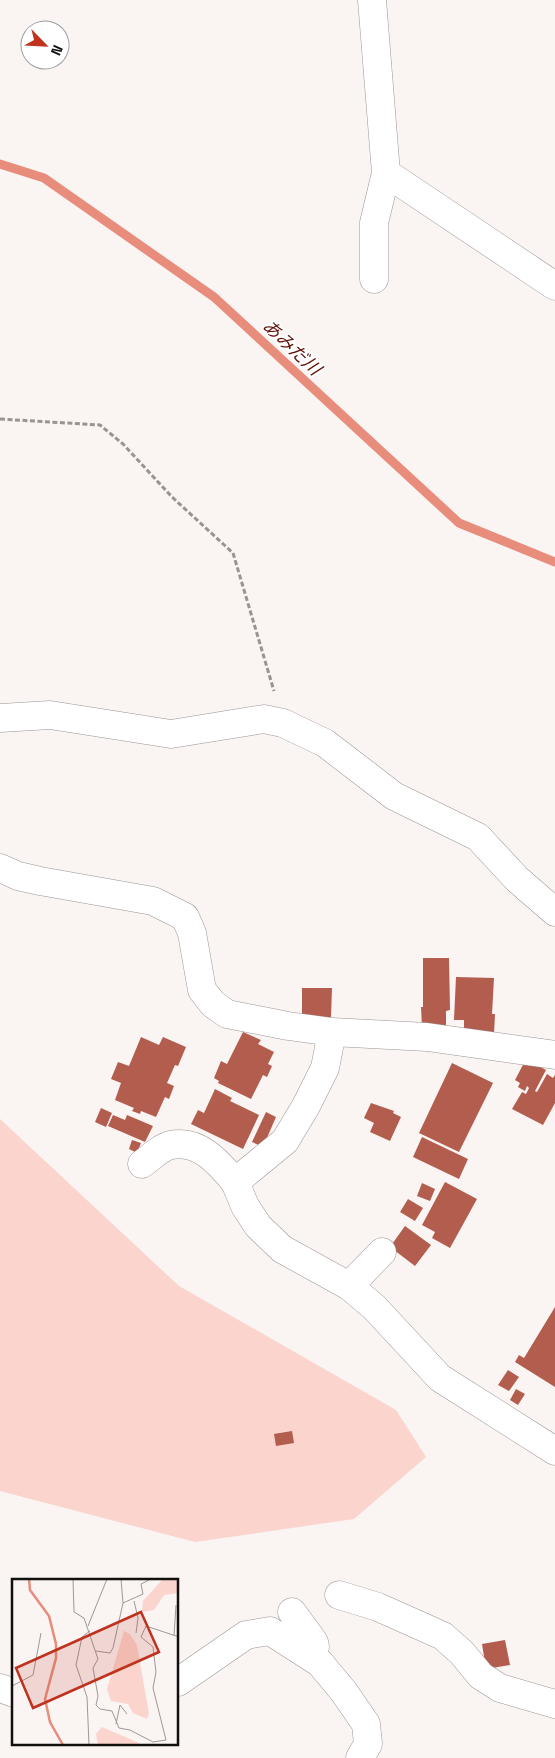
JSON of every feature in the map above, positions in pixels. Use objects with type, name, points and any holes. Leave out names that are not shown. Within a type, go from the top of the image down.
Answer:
[{"type":"street","points":[[372,0],[386,173],[374,223],[374,279]]},
{"type":"street","points":[[386,173],[555,286]]},
{"type":"street","points":[[0,718],[50,714],[171,734],[264,719],[283,723],[325,743],[394,796],[478,837],[517,879],[555,912]]},
{"type":"street","points":[[0,868],[18,876],[40,881],[153,901],[184,917],[192,933],[202,990],[214,1004],[227,1014],[288,1026],[332,1032],[427,1037],[555,1055]]},
{"type":"street","points":[[234,1182],[285,1141],[306,1106],[325,1068],[332,1032]]},
{"type":"street","points":[[142,1164],[170,1145],[196,1147],[206,1153],[220,1165],[234,1182],[245,1206],[258,1226],[282,1249],[349,1286],[374,1307],[440,1378],[555,1451]]},
{"type":"street","points":[[349,1286],[382,1252]]},
{"type":"street","points":[[339,1595],[378,1607],[443,1636],[462,1653],[480,1676],[500,1688],[555,1704]]},
{"type":"street","points":[[292,1612],[314,1642],[315,1647],[312,1658]]},
{"type":"street","points":[[179,1681],[246,1634],[270,1631],[320,1663],[344,1692],[366,1724],[368,1744],[360,1758]]},
{"type":"street","points":[[0,1688],[12,1692]]},
{"type":"path","points":[[0,419],[100,425],[123,444],[172,498],[233,553],[283,723]]},
{"type":"shaded area","points":[[0,1119],[179,1286],[396,1410],[426,1457],[354,1519],[195,1542],[0,1491]]},
{"type":"building","points":[[423,958],[449,958],[450,1010],[446,1011],[446,1027],[422,1027]]},
{"type":"building","points":[[456,977],[494,978],[492,1014],[495,1014],[494,1034],[464,1033],[464,1020],[454,1020]]},
{"type":"building","points":[[302,988],[332,988],[331,1017],[302,1017]]},
{"type":"building","points":[[243,1032],[261,1040],[258,1044],[274,1052],[268,1064],[272,1066],[267,1077],[263,1075],[251,1099],[218,1083],[219,1081],[214,1078],[221,1061],[227,1064]]},
{"type":"building","points":[[141,1037],[159,1045],[163,1037],[186,1047],[178,1066],[175,1065],[167,1083],[174,1086],[169,1099],[165,1097],[156,1117],[141,1111],[140,1114],[132,1111],[134,1108],[115,1100],[121,1083],[111,1079],[118,1062],[129,1066]]},
{"type":"building","points":[[526,1059],[546,1070],[535,1091],[537,1092],[547,1074],[553,1078],[555,1075],[555,1103],[543,1125],[512,1109],[522,1092],[526,1094],[529,1088],[527,1086],[525,1091],[518,1087],[520,1083],[515,1080]]},
{"type":"building","points":[[452,1063],[493,1083],[459,1152],[419,1133]]},
{"type":"building","points":[[215,1089],[232,1098],[230,1101],[259,1115],[243,1149],[191,1124],[198,1110],[204,1113]]},
{"type":"building","points":[[371,1103],[394,1111],[393,1113],[401,1117],[390,1141],[370,1132],[374,1123],[364,1118]]},
{"type":"building","points":[[101,1108],[112,1113],[106,1127],[95,1122]]},
{"type":"building","points":[[266,1112],[276,1117],[263,1147],[252,1142]]},
{"type":"building","points":[[113,1115],[125,1120],[127,1115],[153,1126],[145,1142],[108,1126]]},
{"type":"building","points":[[422,1137],[468,1159],[459,1179],[413,1157]]},
{"type":"building","points":[[132,1140],[141,1143],[137,1153],[129,1149]]},
{"type":"building","points":[[445,1182],[477,1199],[450,1248],[432,1238],[435,1232],[422,1225]]},
{"type":"building","points":[[422,1183],[435,1189],[430,1201],[417,1196]]},
{"type":"building","points":[[408,1199],[423,1208],[415,1221],[400,1212]]},
{"type":"building","points":[[405,1226],[431,1245],[415,1266],[390,1247]]},
{"type":"building","points":[[555,1307],[555,1387],[515,1362],[519,1355],[524,1358]]},
{"type":"building","points":[[508,1370],[519,1377],[509,1391],[498,1385]]},
{"type":"building","points":[[516,1389],[525,1394],[518,1405],[510,1400]]},
{"type":"building","points":[[292,1431],[294,1443],[276,1446],[274,1434]]},
{"type":"building","points":[[505,1640],[510,1665],[486,1669],[482,1644]]},
{"type":"waterway","name":"あみだ川","points":[[0,164],[44,178],[214,297],[459,523],[555,562]]}]
